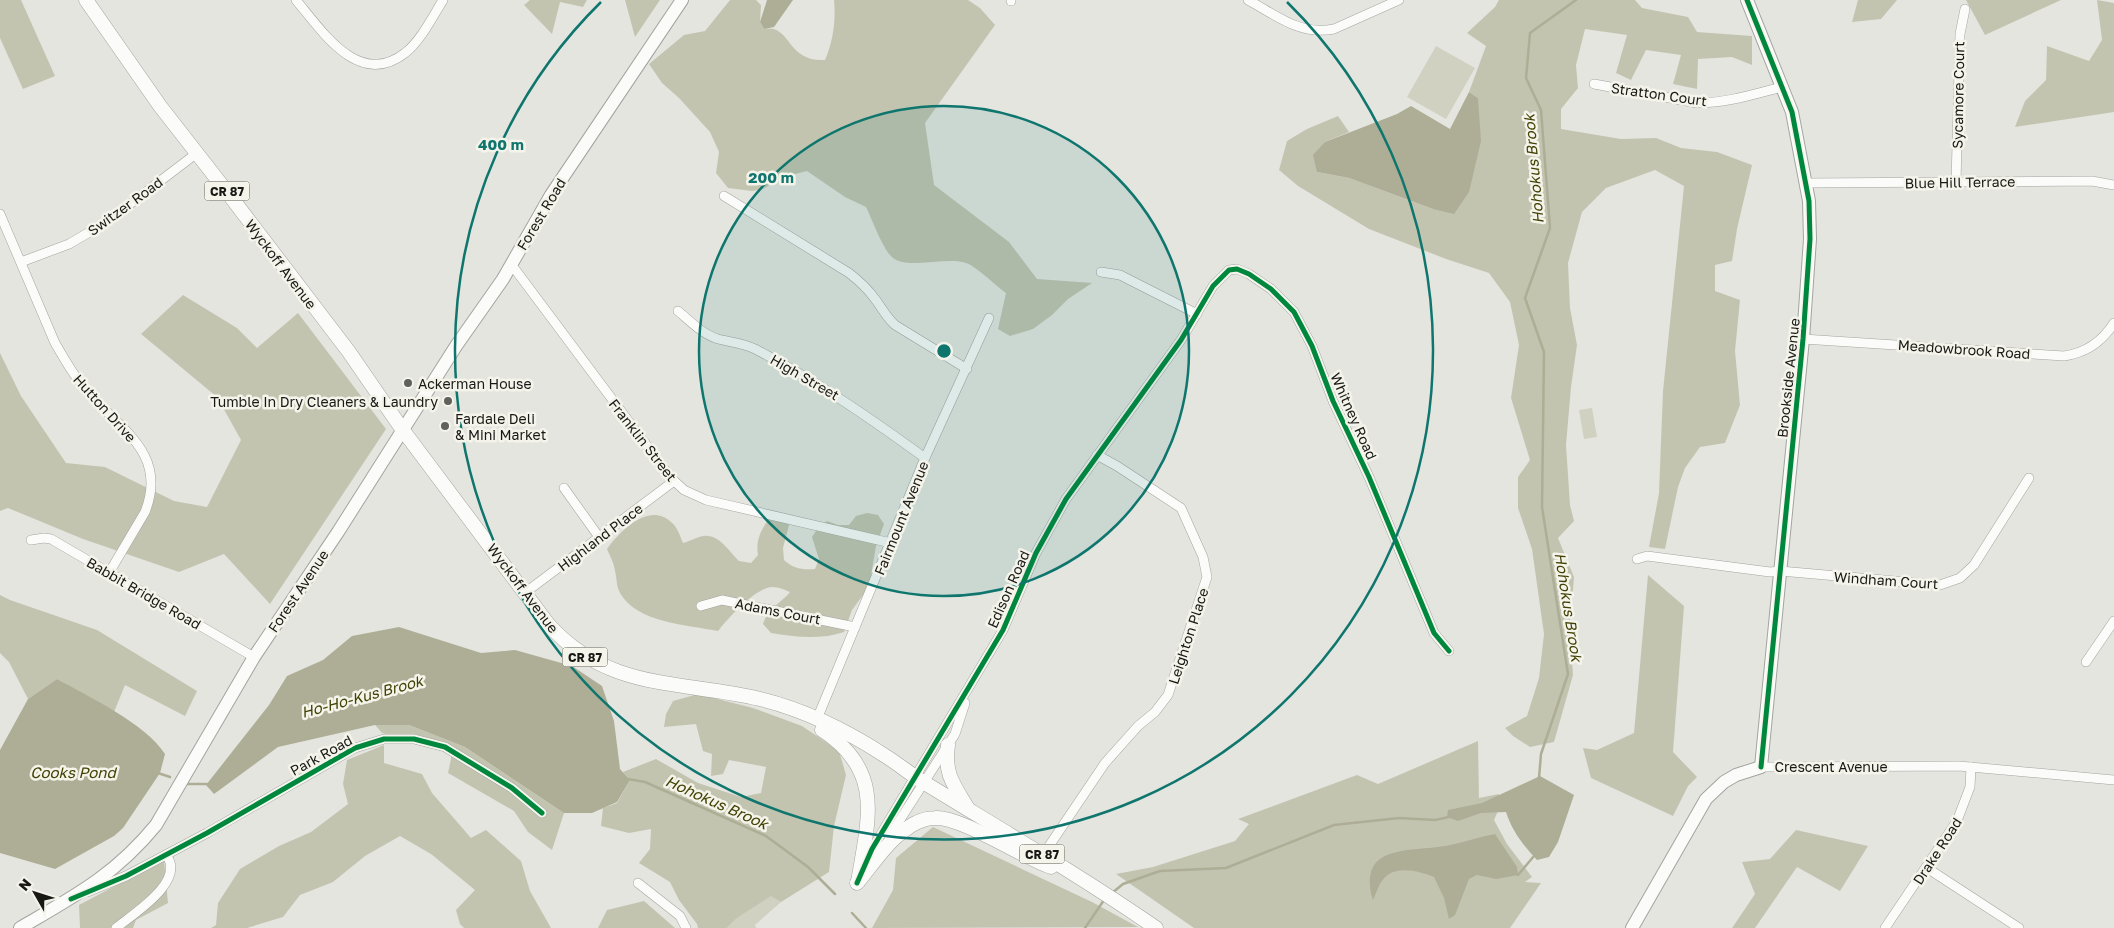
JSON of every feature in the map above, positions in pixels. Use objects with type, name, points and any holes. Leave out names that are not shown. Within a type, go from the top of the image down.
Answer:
[{"type":"main road","name":"Wyckoff Avenue","points":[[86,0],[160,106],[349,352],[402,429],[559,636],[572,648],[604,666],[655,682],[736,694],[791,709],[817,719],[862,742],[968,810],[1109,896],[1156,928]]},
{"type":"main road","name":"Forest Road","points":[[402,429],[511,264],[552,195],[682,0]]},
{"type":"main road","name":"Brookside Avenue","points":[[1747,0],[1792,112],[1806,184],[1810,239],[1803,339],[1761,767]]},
{"type":"main road","name":"Forest Avenue","points":[[20,928],[71,899],[109,874],[142,842],[169,806],[254,657],[338,532],[402,429]]},
{"type":"main road","points":[[791,709],[838,741],[850,753],[860,771],[865,784],[868,812],[866,840],[858,883]]},
{"type":"main road","points":[[948,745],[946,762],[950,780],[968,810]]},
{"type":"main road","name":"Crescent Avenue","points":[[1632,928],[1706,799],[1714,790],[1730,778],[1761,767]]},
{"type":"main road","points":[[858,883],[896,837],[911,825],[927,818],[936,817],[955,821],[1036,862],[1074,874]]},
{"type":"street","points":[[296,0],[347,56],[368,64],[379,64],[396,59],[406,53],[443,0]]},
{"type":"street","points":[[1248,0],[1302,29],[1322,32],[1334,29],[1399,0]]},
{"type":"street","name":"Sycamore Court","points":[[1956,182],[1960,34],[1966,9]]},
{"type":"street","name":"Stratton Court","points":[[1594,84],[1712,103],[1782,86]]},
{"type":"street","name":"Switzer Road","points":[[21,262],[69,244],[105,223],[197,153]]},
{"type":"street","name":"Blue Hill Terrace","points":[[1806,184],[2092,181],[2114,185]]},
{"type":"street","points":[[724,196],[854,277],[876,300],[895,325],[966,369]]},
{"type":"street","name":"Hutton Drive","points":[[0,214],[55,343],[65,362],[92,397],[140,446],[150,467],[152,490],[148,506],[109,573]]},
{"type":"street","name":"Franklin Street","points":[[511,264],[674,481],[684,490],[706,500],[891,543]]},
{"type":"street","name":"Whitney Road","points":[[1197,314],[1213,286],[1229,270],[1237,269],[1249,274],[1271,289],[1294,312],[1310,341],[1434,633],[1449,651]]},
{"type":"street","points":[[1101,272],[1120,275],[1197,314]]},
{"type":"street","name":"High Street","points":[[678,311],[703,332],[753,348],[831,392],[857,408],[925,458]]},
{"type":"street","name":"Edison Road","points":[[858,883],[920,780],[1003,630],[1046,533],[1066,499],[1181,340],[1197,314]]},
{"type":"street","name":"Fairmount Avenue","points":[[817,719],[925,458],[989,318]]},
{"type":"street","name":"Meadowbrook Road","points":[[1803,339],[2064,356],[2092,346],[2114,324]]},
{"type":"street","name":"Leighton Place","points":[[1043,855],[1105,763],[1138,726],[1155,712],[1168,695],[1207,577],[1203,557],[1181,508],[1097,455]]},
{"type":"street","name":"Windham Court","points":[[1637,560],[1647,556],[1770,572],[1780,571],[1929,585],[1951,582],[1968,572],[1974,565],[2028,478]]},
{"type":"street","name":"Highland Place","points":[[526,592],[674,481]]},
{"type":"street","points":[[564,488],[599,537]]},
{"type":"street","name":"Babbit Bridge Road","points":[[31,540],[51,539],[254,657]]},
{"type":"street","name":"Adams Court","points":[[701,606],[722,600],[855,627]]},
{"type":"street","points":[[2086,662],[2114,621]]},
{"type":"street","name":"Edison Road","points":[[920,780],[955,734],[971,687]]},
{"type":"street","name":"Park Road","points":[[71,899],[126,876],[166,855],[355,748],[384,739],[414,739],[445,747],[512,788],[542,813]]},
{"type":"street","name":"Crescent Avenue","points":[[1761,767],[1871,765],[1971,767],[2114,780]]},
{"type":"street","name":"Drake Road","points":[[1885,928],[1957,821],[1965,806],[1970,787],[1971,767]]},
{"type":"street","points":[[116,928],[162,889],[172,871],[172,864],[166,855]]},
{"type":"street","points":[[1927,868],[2019,928]]},
{"type":"street","points":[[638,884],[680,916],[686,928]]},
{"type":"shaded area","points":[[0,0],[21,0],[55,76],[23,89],[0,38]]},
{"type":"shaded area","points":[[530,0],[587,0],[583,7],[560,2],[552,34],[524,5]]},
{"type":"shaded area","points":[[625,0],[660,0],[635,37]]},
{"type":"shaded area","points":[[730,0],[756,0],[761,5],[760,22],[764,29],[773,29],[780,32],[803,55],[812,59],[825,60],[833,31],[834,0],[968,0],[980,8],[995,25],[925,123],[934,185],[1009,242],[1037,279],[1092,283],[1068,299],[1052,315],[1033,329],[1010,336],[998,329],[1006,293],[966,263],[949,261],[908,263],[893,258],[882,242],[866,207],[845,197],[807,171],[783,177],[763,189],[752,191],[728,188],[716,173],[719,152],[710,132],[679,98],[662,83],[649,64],[684,35],[705,31]]},
{"type":"shaded area","points":[[1499,0],[1635,0],[1642,8],[1688,17],[1697,32],[1752,36],[1752,65],[1732,57],[1698,59],[1697,89],[1673,84],[1681,55],[1646,50],[1631,80],[1616,73],[1627,35],[1585,29],[1576,65],[1578,88],[1561,109],[1561,129],[1621,139],[1656,138],[1681,148],[1717,152],[1752,165],[1737,229],[1732,261],[1715,265],[1715,291],[1740,300],[1735,351],[1740,405],[1725,443],[1700,447],[1685,468],[1678,487],[1665,549],[1649,547],[1659,493],[1663,391],[1684,186],[1655,170],[1606,188],[1582,212],[1568,263],[1570,308],[1577,345],[1566,445],[1570,505],[1574,521],[1558,538],[1574,577],[1570,626],[1573,675],[1554,742],[1530,747],[1513,736],[1505,728],[1527,716],[1539,678],[1544,634],[1532,549],[1518,508],[1518,477],[1530,460],[1511,398],[1519,345],[1510,302],[1489,273],[1446,259],[1369,229],[1298,186],[1279,170],[1287,141],[1307,129],[1338,116],[1349,132],[1325,142],[1317,172],[1349,178],[1433,209],[1478,98],[1469,92],[1486,46],[1467,33],[1495,7]]},
{"type":"shaded area","points":[[1858,0],[1897,0],[1881,19],[1852,22]]},
{"type":"shaded area","points":[[1966,0],[2061,0],[1985,35]]},
{"type":"shaded area","points":[[2097,0],[2114,3],[2114,112],[2015,127],[2025,101],[2046,80],[2047,46],[2089,61],[2102,40]]},
{"type":"shaded area","points":[[1436,46],[1475,68],[1446,119],[1407,97]]},
{"type":"shaded area","points":[[183,295],[237,328],[257,348],[298,313],[386,429],[270,604],[224,554],[179,572],[83,539],[8,508],[0,511],[0,353],[21,396],[66,463],[105,467],[174,501],[207,507],[241,440],[217,397],[141,334]]},
{"type":"shaded area","points":[[1592,408],[1597,437],[1584,439],[1579,410]]},
{"type":"shaded area","points":[[867,513],[878,515],[884,524],[876,546],[870,581],[866,591],[852,610],[844,632],[835,635],[798,637],[771,633],[763,624],[765,619],[771,610],[790,592],[776,587],[767,588],[747,600],[718,631],[651,617],[638,611],[620,593],[614,565],[607,549],[635,521],[653,515],[662,516],[673,524],[683,543],[703,536],[709,536],[724,544],[739,561],[751,563],[758,555],[759,538],[771,515],[783,514],[789,525],[783,548],[784,560],[798,568],[815,569],[819,559],[812,537],[818,528],[827,521],[838,525],[849,525],[856,516]]},
{"type":"shaded area","points":[[1648,575],[1684,606],[1673,752],[1697,777],[1688,786],[1673,816],[1591,778],[1583,748],[1597,750],[1634,733]]},
{"type":"shaded area","points":[[0,595],[97,630],[197,691],[185,716],[125,685],[114,712],[57,679],[28,699],[9,662],[0,653]]},
{"type":"shaded area","points":[[698,694],[753,708],[802,726],[839,751],[846,775],[834,826],[829,872],[781,902],[771,896],[737,918],[727,928],[698,928],[679,900],[670,882],[639,863],[650,849],[651,829],[629,833],[601,826],[603,808],[617,803],[630,780],[623,772],[656,759],[698,783],[741,797],[761,793],[766,767],[729,760],[723,774],[711,776],[712,754],[703,751],[696,724],[664,727],[666,714],[673,701]]},
{"type":"shaded area","points":[[375,725],[409,725],[465,747],[564,813],[552,850],[528,832],[514,811],[448,773],[452,754],[382,733]]},
{"type":"shaded area","points":[[1478,741],[1479,798],[1499,794],[1498,811],[1494,820],[1507,844],[1532,877],[1525,882],[1541,883],[1510,928],[1194,928],[1116,874],[1153,867],[1235,841],[1249,824],[1238,819],[1357,775],[1378,784]]},
{"type":"shaded area","points":[[384,745],[384,763],[422,774],[432,793],[471,838],[486,830],[521,861],[530,891],[551,928],[464,928],[460,924],[456,910],[475,890],[431,854],[400,836],[365,856],[333,882],[300,895],[283,917],[247,928],[211,928],[216,925],[218,903],[240,869],[279,846],[311,832],[348,804],[343,784],[347,760]]},
{"type":"shaded area","points":[[933,827],[1092,902],[1138,927],[872,928],[893,890],[896,858]]},
{"type":"shaded area","points":[[1796,830],[1868,846],[1840,891],[1797,867],[1755,928],[1732,928],[1755,894],[1742,862],[1770,859]]},
{"type":"shaded area","points":[[164,860],[168,903],[136,920],[133,928],[80,928],[79,905]]},
{"type":"shaded area","points":[[771,895],[781,902],[755,925],[756,928],[727,928],[737,918]]},
{"type":"shaded area","points":[[644,901],[675,928],[598,928],[607,910]]},
{"type":"water","points":[[767,0],[793,0],[774,27],[764,29],[760,22]]},
{"type":"water","points":[[1469,92],[1478,98],[1481,141],[1469,192],[1454,214],[1433,209],[1349,178],[1317,172],[1313,155],[1325,142],[1397,114],[1411,106],[1450,129]]},
{"type":"water","points":[[399,627],[481,653],[515,650],[572,666],[602,686],[614,721],[620,769],[630,780],[617,802],[592,813],[564,813],[465,747],[409,725],[375,725],[278,747],[214,794],[206,785],[269,705],[287,676],[323,660],[352,636]]},
{"type":"water","name":"Cooks Pond","points":[[57,679],[100,702],[130,721],[156,743],[165,754],[160,773],[123,828],[114,836],[55,869],[0,853],[0,750],[28,699]]},
{"type":"water","points":[[1540,776],[1574,795],[1558,842],[1549,857],[1537,860],[1518,838],[1506,812],[1481,813],[1458,821],[1447,817],[1448,810],[1482,803]]},
{"type":"water","points":[[1495,834],[1517,867],[1518,875],[1496,879],[1477,875],[1469,879],[1455,915],[1449,919],[1444,898],[1434,877],[1414,871],[1393,872],[1387,876],[1382,881],[1373,900],[1370,881],[1373,868],[1380,859],[1392,853],[1405,850],[1450,845]]},
{"type":"waterway","name":"Hohokus Brook","points":[[1539,778],[1541,754],[1568,674],[1542,507],[1544,352],[1525,298],[1550,228],[1541,110],[1526,78],[1530,33],[1576,0]]},
{"type":"waterway","name":"Ho-Ho-Kus Brook","points":[[158,773],[170,777]]},
{"type":"waterway","name":"Hohokus Brook","points":[[628,779],[645,782],[766,836],[808,867],[835,894]]},
{"type":"waterway","name":"Ho-Ho-Kus Brook","points":[[188,784],[207,784]]},
{"type":"waterway","name":"Hohokus Brook","points":[[1112,893],[1123,884],[1160,871],[1226,868],[1334,825],[1399,818],[1435,820],[1449,817]]},
{"type":"waterway","points":[[1518,875],[1534,856]]},
{"type":"waterway","name":"Hohokus Brook","points":[[1085,928],[1104,900]]},
{"type":"waterway","name":"Hohokus Brook","points":[[852,913],[866,928]]},
{"type":"cycle path","points":[[1747,0],[1792,112],[1809,201],[1810,239],[1803,339],[1761,767]]},
{"type":"cycle path","points":[[857,883],[872,849],[1003,630],[1036,553],[1066,499],[1181,340],[1213,286],[1229,270],[1237,269],[1249,274],[1271,289],[1294,312],[1312,346],[1333,401],[1369,477],[1434,633],[1449,651]]},
{"type":"cycle path","points":[[71,899],[126,876],[207,833],[355,748],[384,739],[414,739],[445,747],[512,788],[542,813]]},
{"type":"place","name":"Ackerman House","points":[[408,383]]},
{"type":"place","name":"Tumble In Dry Cleaners & Laundry","points":[[448,401]]},
{"type":"place","name":"Fardale Deli & Mini Market","points":[[445,426]]}]
